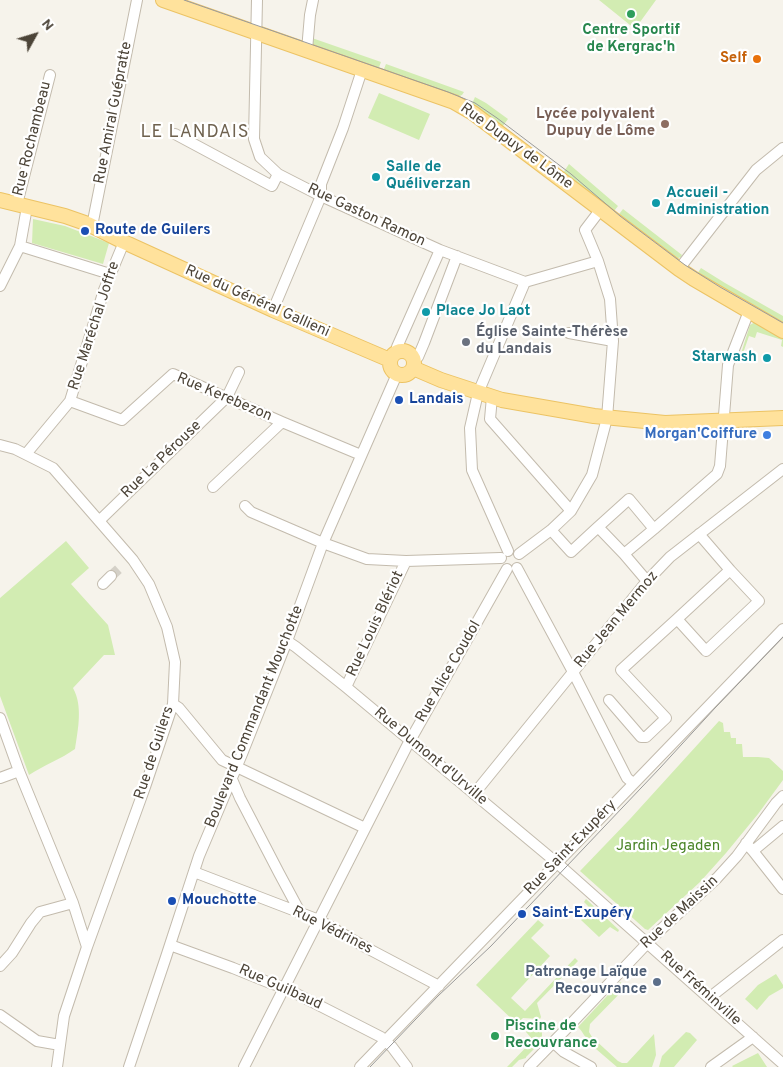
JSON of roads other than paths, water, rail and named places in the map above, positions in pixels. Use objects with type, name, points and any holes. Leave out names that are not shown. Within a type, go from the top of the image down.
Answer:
[{"type":"main road","name":"Rue Dupuy de Lôme","points":[[164,0],[454,102],[473,113],[691,278],[783,331]]},
{"type":"main road","name":"Rue du Général Gallieni","points":[[0,200],[65,216],[92,226],[273,310],[394,356],[405,352],[411,356],[413,364],[422,373],[485,395],[511,402],[607,418],[665,423],[783,418]]},
{"type":"main road","points":[[394,356],[391,368],[397,374],[401,375],[410,372],[413,364]]},
{"type":"street","name":"Rue Amiral Guépratte","points":[[92,226],[137,0]]},
{"type":"street","name":"Rue Gaston Ramon","points":[[257,0],[254,139],[260,157],[278,174],[321,196],[440,250],[525,282]]},
{"type":"street","points":[[307,50],[313,0]]},
{"type":"street","points":[[273,310],[321,196],[321,184],[362,70]]},
{"type":"street","name":"Rue Rochambeau","points":[[0,286],[20,246],[22,205],[50,75]]},
{"type":"street","points":[[175,134],[272,186],[278,174]]},
{"type":"street","points":[[679,269],[756,170],[783,148]]},
{"type":"street","points":[[519,554],[551,530],[571,511],[592,476],[607,418],[614,341],[610,299],[598,261],[585,230],[600,209]]},
{"type":"street","name":"Rue Maréchal Joffre","points":[[26,454],[70,401],[110,274],[124,242]]},
{"type":"street","points":[[20,246],[110,274]]},
{"type":"street","points":[[394,356],[440,250]]},
{"type":"street","points":[[413,364],[424,343],[457,256]]},
{"type":"street","points":[[598,261],[525,282],[485,395],[470,428],[472,470],[504,554],[502,565],[512,569],[573,672],[627,778],[633,784]]},
{"type":"street","points":[[624,554],[717,474],[720,466],[728,365],[748,311]]},
{"type":"street","points":[[569,333],[614,341]]},
{"type":"street","name":"Rue La Pérouse","points":[[99,521],[227,397],[239,372]]},
{"type":"street","name":"Rue Kerebezon","points":[[70,401],[122,420],[173,374],[361,455]]},
{"type":"street","name":"Boulevard Commandant Mouchotte","points":[[128,1067],[199,856],[287,641],[323,543],[397,374]]},
{"type":"street","points":[[485,395],[490,420],[571,511]]},
{"type":"street","points":[[213,487],[282,422]]},
{"type":"street","name":"Rue de Guilers","points":[[0,445],[15,449],[53,468],[131,558],[149,584],[167,628],[175,662],[173,704],[64,1016],[57,1067]]},
{"type":"street","name":"Rue Jean Mermoz","points":[[474,794],[647,581],[670,557],[783,470]]},
{"type":"street","points":[[551,530],[571,552],[629,499],[654,529]]},
{"type":"street","points":[[245,506],[251,512],[323,543],[367,559],[406,561],[504,554],[512,550],[519,554],[521,564],[512,569]]},
{"type":"street","points":[[598,527],[647,581]]},
{"type":"street","points":[[676,619],[706,651],[759,601],[699,534]]},
{"type":"street","points":[[122,566],[131,558]]},
{"type":"street","name":"Rue Louis Blériot","points":[[346,687],[406,561]]},
{"type":"street","name":"Rue Alice Coudol","points":[[244,1067],[410,740],[512,569]]},
{"type":"street","points":[[609,700],[641,737],[646,737],[666,718],[621,670],[730,570]]},
{"type":"street","points":[[103,584],[110,576]]},
{"type":"street","name":"Rue Saint-Exupéry","points":[[360,1067],[783,629]]},
{"type":"street","name":"Rue Dumont d'Urville","points":[[287,641],[346,687],[571,876]]},
{"type":"street","points":[[173,704],[179,708],[222,760],[365,828]]},
{"type":"street","points":[[0,718],[19,771],[73,903],[87,947]]},
{"type":"street","points":[[0,778],[19,771]]},
{"type":"street","points":[[231,778],[301,914]]},
{"type":"street","name":"Rue de Maissin","points":[[529,1067],[647,942],[718,878],[736,856],[750,847],[776,804],[783,796]]},
{"type":"street","points":[[783,826],[750,847],[783,889]]},
{"type":"street","name":"Rue Védrines","points":[[194,872],[319,920],[439,986]]},
{"type":"street","name":"Rue Fréminville","points":[[571,876],[783,1064]]},
{"type":"street","points":[[0,966],[12,953],[40,912],[73,903]]},
{"type":"street","points":[[709,998],[783,940]]},
{"type":"street","name":"Rue Guilbaud","points":[[170,945],[285,988],[386,1040]]},
{"type":"street","points":[[0,1015],[37,1041],[60,1045]]},
{"type":"street","points":[[711,1067],[753,1038]]},
{"type":"street","points":[[386,1040],[407,1067]]},
{"type":"street","points":[[554,1042],[564,1052],[591,1067]]},
{"type":"tunnel","points":[[111,576],[122,566]]},
{"type":"tram line","points":[[184,0],[475,103],[571,174],[620,216],[685,265],[783,323]]},
{"type":"tram line","points":[[370,1067],[438,996],[491,946],[783,637]]},
{"type":"place","name":"Centre Sportif de Kergrac'h","points":[[631,14]]},
{"type":"place","name":"Self","points":[[757,59]]},
{"type":"place","name":"Lycée polyvalent Dupuy de Lôme","points":[[665,124]]},
{"type":"place","name":"Salle de Quéliverzan","points":[[376,177]]},
{"type":"place","name":"Accueil - Administration","points":[[656,203]]},
{"type":"place","name":"Route de Guilers","points":[[85,231]]},
{"type":"place","name":"Place Jo Laot","points":[[426,312]]},
{"type":"place","name":"Église Sainte-Thérèse du Landais","points":[[466,342]]},
{"type":"place","name":"Starwash","points":[[767,358]]},
{"type":"place","name":"Landais","points":[[399,400]]},
{"type":"place","name":"Morgan'Coiffure","points":[[767,435]]},
{"type":"place","name":"Mouchotte","points":[[172,901]]},
{"type":"place","name":"Saint-Exupéry","points":[[522,914]]},
{"type":"place","name":"Patronage Laïque Recouvrance","points":[[657,982]]},
{"type":"place","name":"Piscine de Recouvrance","points":[[495,1036]]},
{"type":"district","name":"LE LANDAIS","points":[[195,133]]},
{"type":"park label","name":"Jardin Jegaden","points":[[668,847]]}]
